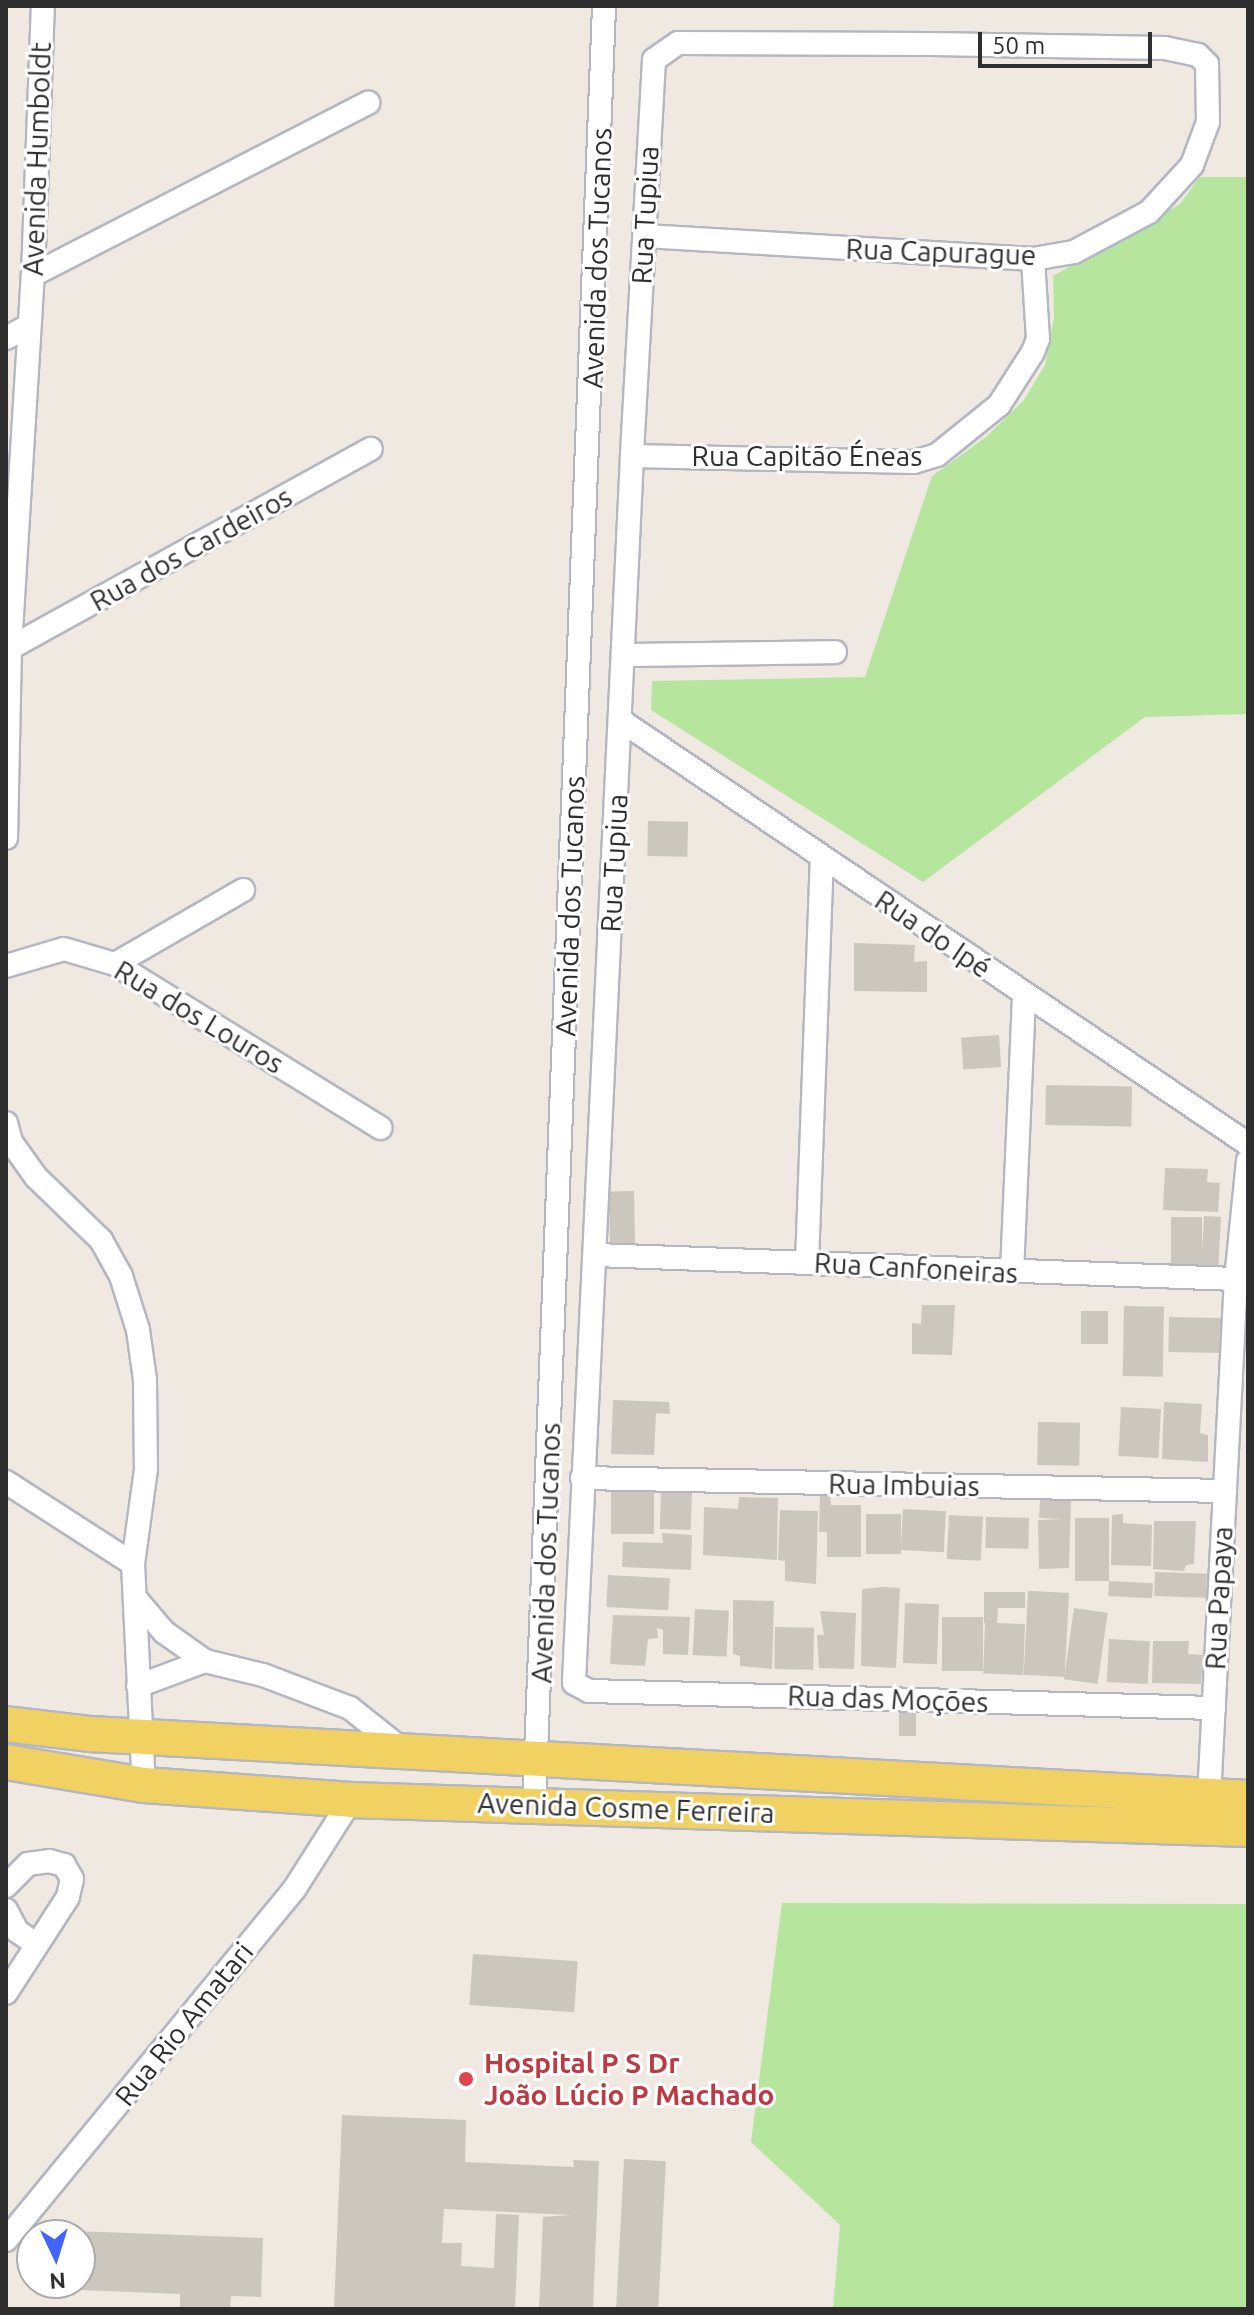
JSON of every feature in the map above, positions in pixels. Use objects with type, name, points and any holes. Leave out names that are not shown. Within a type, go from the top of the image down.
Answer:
[{"type":"main road","name":"Avenida Cosme Ferreira","points":[[6,1724],[144,1736],[538,1760],[1248,1798]]},
{"type":"main road","name":"Avenida Cosme Ferreira","points":[[6,1762],[144,1785],[351,1800],[1248,1829]]},
{"type":"street","name":"Avenida Humboldt","points":[[6,838],[8,647],[27,327],[33,275],[43,6]]},
{"type":"street","name":"Avenida dos Tucanos","points":[[534,1805],[604,6]]},
{"type":"street","name":"Rua Capurague","points":[[645,236],[1033,259],[1093,244],[1149,212],[1183,176],[1202,147],[1211,92],[1204,59],[1165,48],[678,43],[659,52]]},
{"type":"street","name":"Rua Tupiua","points":[[571,1675],[596,1255],[650,85],[659,52]]},
{"type":"street","points":[[33,275],[368,103]]},
{"type":"street","name":"Rua Capitão Éneas","points":[[632,456],[914,462],[937,455],[999,405],[1033,352],[1038,339],[1033,259]]},
{"type":"street","points":[[6,338],[27,327]]},
{"type":"street","name":"Rua dos Cardeiros","points":[[8,647],[371,449]]},
{"type":"street","points":[[623,655],[835,652]]},
{"type":"street","name":"Rua do Ipé","points":[[620,720],[1024,997],[1248,1144]]},
{"type":"street","points":[[807,1263],[822,859]]},
{"type":"street","points":[[115,964],[243,890]]},
{"type":"street","name":"Rua dos Louros","points":[[6,966],[64,949],[115,964],[381,1128]]},
{"type":"street","points":[[1012,1272],[1024,997]]},
{"type":"street","points":[[6,1123],[11,1142],[36,1177],[101,1240],[121,1276],[138,1330],[145,1380],[146,1469],[133,1564],[137,1600],[138,1686],[144,1736],[144,1785]]},
{"type":"street","name":"Rua Papaya","points":[[1209,1797],[1236,1279],[1248,1161]]},
{"type":"street","name":"Rua Canfoneiras","points":[[596,1255],[1236,1279]]},
{"type":"street","name":"Rua Imbuias","points":[[582,1478],[1225,1491]]},
{"type":"street","points":[[6,1482],[133,1564]]},
{"type":"street","points":[[137,1600],[164,1632],[205,1661],[263,1675],[350,1708],[403,1750]]},
{"type":"street","points":[[138,1686],[205,1661]]},
{"type":"street","name":"Rua das Moções","points":[[571,1675],[579,1690],[589,1691],[1214,1708]]},
{"type":"street","name":"Rua Rio Amatari","points":[[6,2240],[295,1888],[351,1800]]},
{"type":"street","points":[[6,1886],[28,1864],[49,1861],[64,1865],[72,1879],[68,1897],[6,1993]]},
{"type":"street","points":[[6,1910],[17,1931],[37,1945]]},
{"type":"green space","points":[[1200,177],[1248,177],[1248,714],[1145,717],[923,882],[651,710],[652,681],[865,677],[932,476],[986,437],[1024,400],[1045,365],[1054,318],[1053,276],[1180,204]]},
{"type":"green space","points":[[782,1903],[1248,1904],[1248,2309],[833,2309],[840,2225],[751,2142]]},
{"type":"building","points":[[648,821],[688,822],[687,857],[647,856]]},
{"type":"building","points":[[854,943],[915,945],[914,962],[927,961],[927,992],[854,991]]},
{"type":"building","points":[[999,1035],[1001,1067],[963,1070],[961,1038]]},
{"type":"building","points":[[1046,1085],[1132,1087],[1131,1126],[1045,1125]]},
{"type":"building","points":[[1165,1168],[1208,1169],[1207,1182],[1220,1183],[1218,1212],[1163,1210]]},
{"type":"building","points":[[609,1191],[634,1191],[635,1245],[610,1245]]},
{"type":"building","points":[[1204,1216],[1221,1217],[1218,1269],[1201,1268]]},
{"type":"building","points":[[1171,1217],[1202,1217],[1202,1268],[1171,1268]]},
{"type":"building","points":[[922,1305],[955,1305],[952,1355],[912,1354],[912,1323],[921,1324]]},
{"type":"building","points":[[1124,1306],[1164,1307],[1163,1377],[1123,1376]]},
{"type":"building","points":[[1081,1311],[1108,1311],[1108,1344],[1081,1344]]},
{"type":"building","points":[[1169,1317],[1221,1318],[1220,1353],[1168,1352]]},
{"type":"building","points":[[613,1400],[669,1402],[670,1414],[656,1413],[654,1455],[611,1454]]},
{"type":"building","points":[[1164,1402],[1202,1404],[1200,1433],[1208,1435],[1208,1462],[1162,1459]]},
{"type":"building","points":[[1121,1407],[1161,1409],[1158,1458],[1118,1456]]},
{"type":"building","points":[[1038,1422],[1080,1423],[1079,1466],[1037,1465]]},
{"type":"building","points":[[611,1490],[654,1490],[654,1534],[611,1534]]},
{"type":"building","points":[[661,1492],[692,1493],[691,1530],[660,1529]]},
{"type":"building","points":[[820,1494],[830,1494],[831,1505],[861,1505],[861,1557],[827,1557],[827,1532],[819,1532]]},
{"type":"building","points":[[739,1497],[778,1498],[777,1560],[703,1555],[704,1507],[738,1509]]},
{"type":"building","points":[[1040,1500],[1071,1500],[1069,1568],[1039,1569],[1038,1520],[1063,1519],[1039,1518]]},
{"type":"building","points":[[903,1509],[946,1511],[944,1552],[901,1550]]},
{"type":"building","points":[[780,1510],[818,1511],[816,1584],[785,1581],[785,1561],[778,1560]]},
{"type":"building","points":[[866,1514],[901,1514],[901,1554],[866,1554]]},
{"type":"building","points":[[1123,1514],[1123,1523],[1152,1525],[1151,1566],[1111,1565],[1112,1515]]},
{"type":"building","points":[[949,1515],[983,1517],[981,1561],[947,1559]]},
{"type":"building","points":[[986,1517],[1029,1518],[1028,1549],[985,1548]]},
{"type":"building","points":[[1075,1518],[1109,1518],[1109,1581],[1075,1581]]},
{"type":"building","points":[[1154,1521],[1196,1521],[1194,1564],[1186,1565],[1184,1571],[1153,1569]]},
{"type":"building","points":[[662,1533],[692,1535],[691,1570],[622,1567],[623,1542],[663,1543]]},
{"type":"building","points":[[1155,1572],[1207,1574],[1206,1598],[1154,1596]]},
{"type":"building","points":[[608,1575],[670,1578],[668,1610],[606,1607]]},
{"type":"building","points":[[1109,1581],[1153,1583],[1152,1598],[1108,1596]]},
{"type":"building","points":[[900,1588],[896,1668],[861,1666],[862,1589]]},
{"type":"building","points":[[1028,1591],[1069,1593],[1065,1677],[1024,1675]]},
{"type":"building","points":[[984,1592],[1025,1592],[1025,1608],[998,1608],[997,1624],[984,1623]]},
{"type":"building","points":[[733,1600],[774,1601],[772,1669],[740,1666],[740,1656],[733,1654]]},
{"type":"building","points":[[905,1603],[939,1604],[937,1664],[903,1663]]},
{"type":"building","points":[[1074,1608],[1108,1613],[1098,1684],[1064,1679]]},
{"type":"building","points":[[695,1609],[729,1611],[727,1657],[693,1655]]},
{"type":"building","points":[[820,1611],[856,1613],[854,1669],[819,1668],[817,1635],[824,1635]]},
{"type":"building","points":[[613,1615],[690,1617],[688,1655],[663,1654],[663,1630],[657,1628],[658,1638],[648,1639],[645,1666],[610,1664]]},
{"type":"building","points":[[942,1617],[983,1617],[983,1671],[942,1671]]},
{"type":"building","points":[[985,1623],[1025,1624],[1023,1675],[983,1674]]},
{"type":"building","points":[[775,1627],[814,1628],[813,1670],[774,1669]]},
{"type":"building","points":[[1109,1639],[1150,1641],[1148,1684],[1107,1682]]},
{"type":"building","points":[[1153,1641],[1189,1641],[1188,1654],[1203,1655],[1201,1684],[1152,1683]]},
{"type":"building","points":[[899,1708],[916,1708],[916,1736],[899,1736]]},
{"type":"building","points":[[473,1954],[578,1961],[574,2012],[469,2005]]},
{"type":"building","points":[[342,2115],[466,2120],[465,2162],[574,2167],[573,2160],[599,2161],[593,2309],[539,2309],[543,2217],[571,2215],[444,2209],[442,2243],[462,2243],[461,2266],[494,2268],[496,2214],[519,2215],[515,2309],[334,2309]]},
{"type":"building","points":[[624,2159],[666,2161],[658,2309],[616,2309]]},
{"type":"building","points":[[96,2232],[263,2238],[261,2297],[231,2296],[230,2309],[180,2309],[180,2294],[96,2291]]},
{"type":"place","name":"Hospital P S Dr João Lúcio P Machado","points":[[466,2079]]}]
